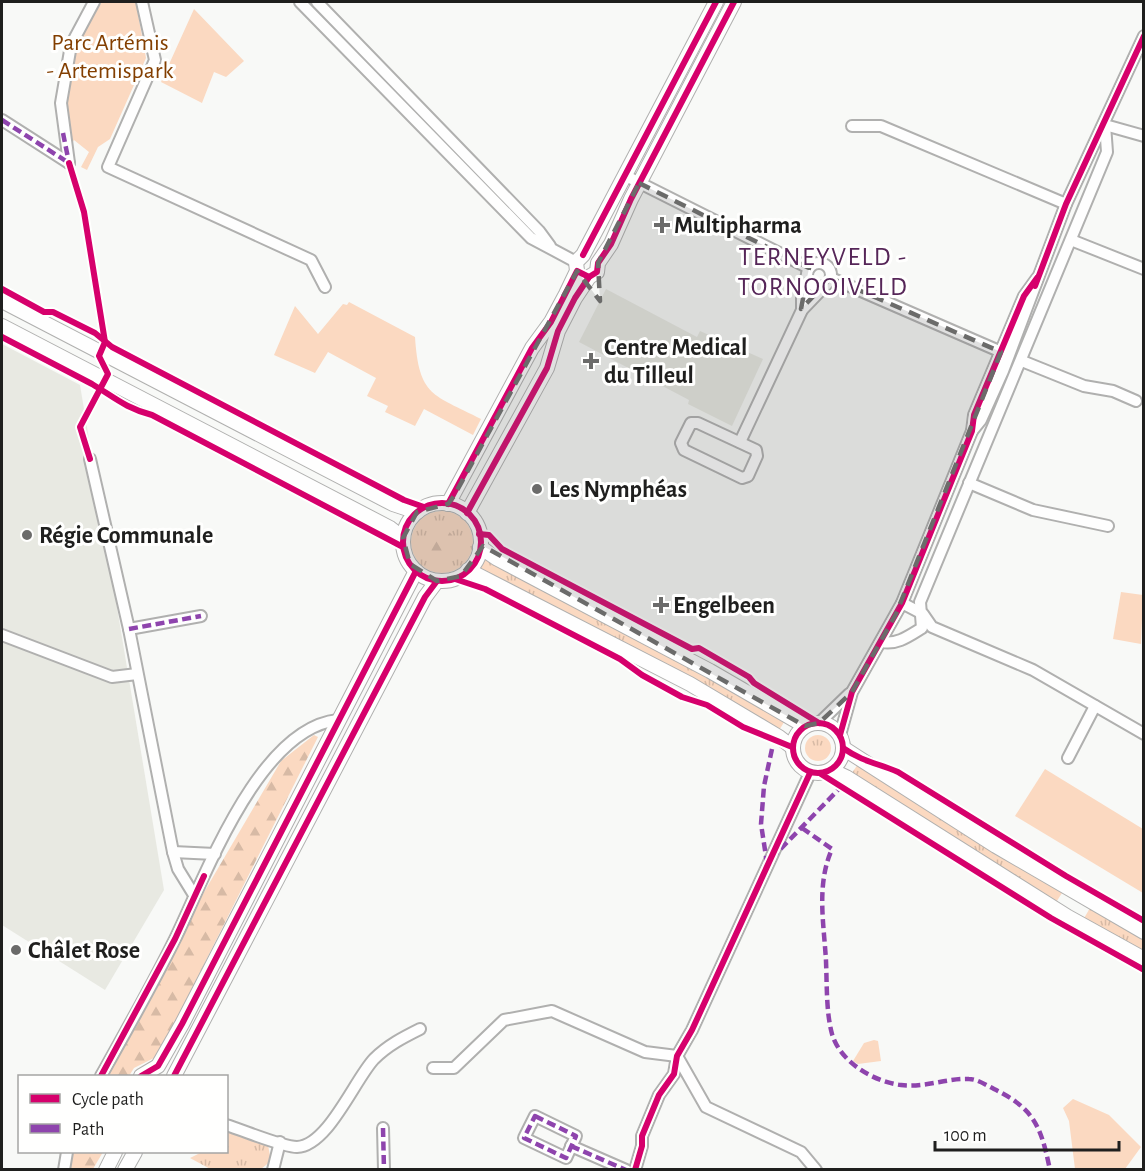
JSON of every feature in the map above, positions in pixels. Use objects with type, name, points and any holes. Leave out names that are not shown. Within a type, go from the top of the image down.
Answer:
[{"type":"street","points":[[2,120],[69,164],[63,133],[63,91],[71,45],[94,2]]},
{"type":"street","points":[[142,2],[155,60],[108,167],[311,260],[325,287]]},
{"type":"street","points":[[300,2],[531,238],[550,246],[581,266]]},
{"type":"street","points":[[317,2],[539,231],[550,246]]},
{"type":"street","points":[[448,504],[532,348],[554,317],[716,2]]},
{"type":"street","points":[[467,513],[547,368],[581,266],[592,256],[598,263],[611,244],[639,183],[734,2]]},
{"type":"street","points":[[852,692],[796,735],[792,747],[795,760],[810,772],[821,774],[838,764],[852,692],[902,603],[972,431],[981,420],[1005,354],[1032,300],[1037,278],[1066,204],[1091,146],[1105,125],[1143,36]]},
{"type":"street","points":[[1105,125],[1143,136]]},
{"type":"street","points":[[882,642],[890,644],[922,628],[923,614],[920,602],[1107,152],[1105,125]]},
{"type":"street","points":[[852,126],[881,126],[1066,204]]},
{"type":"street","points":[[626,176],[808,271],[814,286],[829,282],[1005,354]]},
{"type":"street","points":[[1071,240],[1143,269]]},
{"type":"street","points":[[802,310],[802,289],[808,271],[819,263],[826,265],[829,282]]},
{"type":"street","points":[[740,442],[802,310],[829,282]]},
{"type":"street","points":[[2,301],[393,504],[417,512]]},
{"type":"street","points":[[2,326],[390,528],[403,538]]},
{"type":"street","points":[[1022,361],[1084,386],[1113,392],[1136,401]]},
{"type":"street","points":[[185,420],[194,401]]},
{"type":"street","points":[[691,423],[698,423],[740,442],[756,450],[758,456],[747,476],[742,478],[684,450],[681,443],[691,423]]},
{"type":"street","points":[[90,459],[129,629],[173,852],[178,869],[194,895]]},
{"type":"street","points":[[969,483],[1033,510],[1108,526]]},
{"type":"street","points":[[432,504],[448,504],[467,513],[478,528],[480,547],[478,555],[468,570],[454,579],[437,580],[416,571],[405,556],[403,538],[408,523],[417,512],[432,504]]},
{"type":"street","points":[[480,547],[496,558],[812,724],[828,725],[841,742],[996,846],[1143,932]]},
{"type":"street","points":[[468,570],[486,577],[690,684],[792,747]]},
{"type":"street","points":[[145,1074],[158,1066],[182,1024],[416,571]]},
{"type":"street","points":[[175,1075],[425,597],[437,580]]},
{"type":"street","points":[[902,603],[923,614],[932,627],[1033,670],[1143,734]]},
{"type":"street","points":[[129,629],[201,616]]},
{"type":"street","points":[[2,635],[112,677],[137,674]]},
{"type":"street","points":[[1068,758],[1095,706]]},
{"type":"street","points":[[102,1075],[175,939],[215,854],[260,775],[281,750],[313,725],[338,720]]},
{"type":"street","points":[[831,770],[1068,917],[1143,959]]},
{"type":"street","points":[[635,1170],[642,1146],[642,1136],[659,1095],[677,1068],[677,1056],[712,988],[810,772]]},
{"type":"street","points":[[173,852],[215,854]]},
{"type":"street","points":[[433,1068],[454,1068],[504,1020],[552,1011],[645,1052],[677,1056]]},
{"type":"street","points":[[228,1126],[297,1147],[311,1142],[339,1113],[360,1074],[374,1059],[386,1048],[420,1029]]},
{"type":"street","points":[[677,1056],[706,1107],[801,1152],[816,1170]]},
{"type":"street","points":[[145,1074],[158,1072],[164,1075]]},
{"type":"street","points":[[535,1116],[576,1136],[571,1146],[566,1158],[524,1138],[535,1116]]},
{"type":"street","points":[[383,1128],[384,1170]]},
{"type":"street","points":[[273,1170],[280,1142]]},
{"type":"street","points":[[571,1146],[626,1170]]},
{"type":"street","points":[[64,1170],[67,1153]]},
{"type":"street","points":[[106,1170],[114,1153]]},
{"type":"street","points":[[125,1170],[134,1153]]},
{"type":"highlighted area","points":[[639,183],[809,268],[801,309],[831,278],[1001,352],[896,614],[852,692],[819,723],[805,726],[483,546],[461,576],[437,581],[410,564],[403,538],[417,512],[448,504],[454,496],[577,271],[600,301],[598,263]]},
{"type":"shaded area","points":[[606,289],[697,337],[700,331],[763,359],[732,426],[688,404],[689,400],[579,342]]},
{"type":"shaded area","points":[[2,344],[80,385],[164,890],[105,990],[2,925]]},
{"type":"green space","name":"Parc Artémis - Artemispark","points":[[102,2],[136,3],[146,58],[110,139],[98,147],[87,170],[81,167],[89,152],[74,140],[69,148],[69,91],[76,52],[91,17]]},
{"type":"green space","points":[[194,9],[244,61],[226,77],[214,72],[202,103],[161,82]]},
{"type":"green space","points":[[349,302],[415,337],[420,372],[425,383],[440,398],[481,419],[473,435],[424,409],[415,426],[385,412],[388,406],[367,396],[376,378],[328,352],[315,373],[274,355],[295,306],[318,334],[343,304],[347,305]]},
{"type":"green space","points":[[442,511],[454,513],[464,520],[471,530],[473,542],[471,554],[464,564],[454,571],[442,573],[430,571],[420,564],[413,554],[411,542],[413,530],[420,520],[430,513]]},
{"type":"green space","points":[[441,529],[450,533],[454,542],[450,551],[441,555],[432,551],[428,542],[432,533]]},
{"type":"green space","points":[[485,558],[786,719],[778,732],[479,569]]},
{"type":"green space","points":[[1121,592],[1143,595],[1141,644],[1113,639]]},
{"type":"green space","points":[[314,735],[318,737],[158,1056],[134,1068],[130,1075],[108,1075],[200,899],[281,761]]},
{"type":"green space","points":[[818,735],[827,739],[831,748],[827,757],[818,761],[809,757],[805,748],[809,739]]},
{"type":"green space","points":[[858,764],[1062,893],[1055,904],[850,776]]},
{"type":"green space","points":[[1045,769],[1143,829],[1143,893],[1015,816]]},
{"type":"green space","points":[[1090,908],[1143,939],[1143,955],[1083,920]]},
{"type":"green space","points":[[878,1041],[881,1061],[858,1064],[853,1061],[864,1043]]},
{"type":"green space","points":[[1073,1099],[1109,1115],[1141,1147],[1125,1169],[1075,1169],[1069,1121],[1063,1108]]},
{"type":"green space","points":[[228,1131],[268,1145],[271,1161],[261,1169],[212,1170],[190,1158],[200,1153],[228,1153]]},
{"type":"green space","points":[[72,1153],[102,1153],[93,1169],[70,1169]]},
{"type":"marked path","points":[[2,120],[69,163]]},
{"type":"marked path","points":[[63,133],[69,163]]},
{"type":"marked path","points":[[129,629],[201,616]]},
{"type":"marked path","points":[[772,749],[764,786],[761,824],[767,863],[839,789]]},
{"type":"marked path","points":[[802,828],[832,849],[824,876],[823,919],[829,1017],[832,1034],[842,1053],[859,1069],[891,1083],[910,1086],[972,1079],[1008,1096],[1019,1104],[1034,1121],[1043,1142],[1050,1170]]},
{"type":"marked path","points":[[535,1116],[576,1136],[566,1158],[524,1138],[535,1116]]},
{"type":"marked path","points":[[383,1128],[384,1170]]},
{"type":"marked path","points":[[571,1146],[626,1170]]},
{"type":"cycle path","points":[[583,255],[716,2]]},
{"type":"cycle path","points":[[467,513],[547,368],[558,331],[575,298],[589,277],[597,272],[598,263],[611,244],[631,199],[734,2]]},
{"type":"cycle path","points":[[1035,286],[1066,204],[1144,36]]},
{"type":"cycle path","points":[[69,163],[84,212],[105,342],[99,356],[108,374],[80,427],[90,459]]},
{"type":"cycle path","points":[[448,504],[532,348],[551,322],[577,271],[589,277]]},
{"type":"cycle path","points":[[840,735],[852,692],[902,603],[972,431],[974,415],[1024,296],[1037,278]]},
{"type":"cycle path","points":[[2,289],[44,312],[53,312],[95,333],[112,347],[404,500],[424,507]]},
{"type":"cycle path","points":[[2,337],[92,384],[127,406],[152,415],[403,547]]},
{"type":"cycle path","points":[[442,503],[457,506],[469,515],[478,527],[481,542],[478,557],[469,569],[457,578],[442,581],[427,578],[415,569],[406,557],[403,542],[406,527],[415,515],[427,506],[442,503]]},
{"type":"cycle path","points":[[479,534],[489,535],[502,549],[692,649],[699,648],[749,677],[754,683],[819,723]]},
{"type":"cycle path","points":[[143,1075],[158,1066],[182,1024],[416,571]]},
{"type":"cycle path","points":[[455,579],[485,589],[620,659],[642,675],[682,697],[707,705],[743,727],[792,747]]},
{"type":"cycle path","points":[[175,1075],[425,597],[437,581]]},
{"type":"cycle path","points":[[813,723],[823,723],[836,730],[843,743],[843,748],[843,753],[836,766],[823,773],[813,773],[804,769],[797,762],[793,753],[793,743],[797,734],[804,727],[813,723]]},
{"type":"cycle path","points":[[843,748],[898,772],[1066,876],[1144,921]]},
{"type":"cycle path","points":[[635,1170],[642,1146],[642,1136],[659,1095],[674,1074],[677,1056],[692,1030],[810,773]]},
{"type":"cycle path","points":[[821,774],[1051,918],[1144,970]]},
{"type":"cycle path","points":[[102,1075],[175,939],[204,876]]},
{"type":"place","name":"Multipharma","points":[[662,225]]},
{"type":"place","name":"Centre Medical du Tilleul","points":[[591,361]]},
{"type":"place","name":"Les Nymphéas","points":[[537,489]]},
{"type":"place","name":"Régie Communale","points":[[27,535]]},
{"type":"place","name":"Engelbeen","points":[[661,605]]},
{"type":"place","name":"Châlet Rose","points":[[16,950]]},
{"type":"district","name":"TERNEYVELD - TORNOOIVELD","points":[[823,271]]}]
